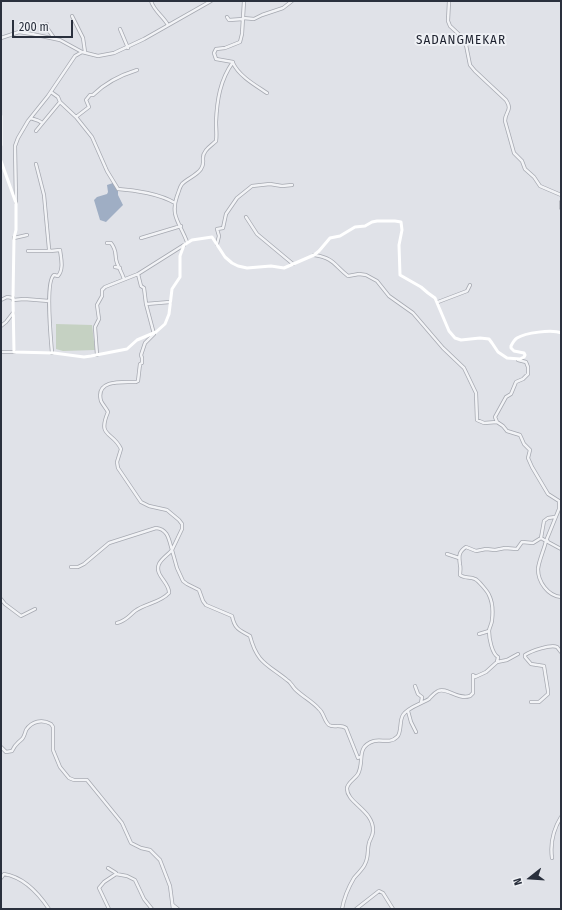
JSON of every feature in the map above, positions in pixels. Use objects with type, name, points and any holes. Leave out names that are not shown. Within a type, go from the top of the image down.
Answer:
[{"type":"street","points":[[151,1],[155,9],[168,25]]},
{"type":"street","points":[[1,38],[19,32],[54,38],[84,52],[101,56],[128,48],[211,1]]},
{"type":"street","points":[[233,62],[216,59],[214,53],[216,49],[239,43],[242,34],[244,1]]},
{"type":"street","points":[[228,17],[229,20],[243,18],[254,19],[283,8],[292,1]]},
{"type":"street","points":[[450,1],[448,21],[450,26],[465,40],[470,65],[474,71],[506,100],[509,105],[509,110],[504,118],[504,121],[515,154],[539,185],[561,195]]},
{"type":"street","points":[[72,16],[83,38],[84,52]]},
{"type":"street","points":[[48,24],[45,25],[46,28],[54,38]]},
{"type":"street","points":[[120,29],[128,48]]},
{"type":"street","points":[[14,352],[13,299],[14,238],[16,230],[16,144],[22,131],[75,56],[84,52]]},
{"type":"street","points":[[233,62],[236,68],[251,82],[267,93]]},
{"type":"street","points":[[187,242],[174,211],[175,203],[180,187],[186,180],[198,173],[204,165],[203,158],[205,152],[209,146],[216,141],[216,120],[220,87],[223,77],[233,62]]},
{"type":"street","points":[[76,117],[89,107],[86,100],[90,95],[93,95],[111,81],[137,70]]},
{"type":"street","points":[[51,92],[58,97],[60,102],[76,117],[92,137],[107,171],[118,189],[138,191],[175,203]]},
{"type":"street","points":[[36,131],[60,102]]},
{"type":"street","points":[[1,116],[1,145]]},
{"type":"street","points":[[31,118],[34,120],[39,120],[42,123]]},
{"type":"street","points":[[1,161],[2,168],[16,203]]},
{"type":"street","points":[[36,164],[44,195],[50,252]]},
{"type":"street","points":[[217,244],[219,236],[217,229],[223,228],[226,214],[237,198],[252,186],[256,184],[270,184],[287,187],[292,185]]},
{"type":"street","points":[[561,202],[561,208]]},
{"type":"street","points":[[246,217],[251,227],[257,234],[292,264]]},
{"type":"street","points":[[97,355],[94,327],[98,318],[97,305],[102,296],[102,290],[105,287],[138,274],[187,242],[209,236],[214,238],[222,254],[230,262],[238,266],[247,268],[271,266],[284,268],[320,252],[330,238],[340,236],[355,227],[365,226],[372,222],[399,221],[402,223],[399,245],[400,275],[423,288],[435,298],[449,331],[454,338],[461,340],[486,338],[492,342],[497,351],[503,356],[526,362],[529,369],[528,374],[524,379],[516,382],[511,394],[506,397],[495,417],[497,422]]},
{"type":"street","points":[[141,238],[181,226]]},
{"type":"street","points":[[14,238],[28,235]]},
{"type":"street","points":[[106,243],[111,243],[115,249],[116,261],[121,268],[124,279]]},
{"type":"street","points":[[117,623],[125,621],[133,612],[143,606],[160,601],[168,594],[169,589],[159,574],[158,567],[172,550],[182,529],[182,525],[179,520],[167,510],[150,507],[142,503],[119,471],[117,463],[121,448],[104,428],[104,422],[108,413],[102,403],[101,397],[103,389],[107,384],[138,381],[140,364],[142,363],[142,358],[140,355],[145,343],[165,324],[169,314],[172,289],[180,277],[180,256],[184,245]]},
{"type":"street","points":[[28,251],[50,252],[60,250],[62,263],[61,273],[58,276],[54,275],[51,277],[49,301],[52,353]]},
{"type":"street","points":[[314,255],[324,256],[332,260],[348,276],[359,274],[366,275],[377,280],[390,297],[412,312],[443,348],[466,371],[476,393],[477,420],[484,422],[497,422],[504,426],[507,431],[520,434],[524,444],[530,450],[528,458],[536,474],[548,494],[559,501],[559,508],[546,541],[538,568],[540,579],[544,587],[550,593],[561,597]]},
{"type":"street","points":[[115,267],[121,268]]},
{"type":"street","points":[[138,274],[140,282],[144,288],[146,304],[154,334]]},
{"type":"street","points":[[438,302],[467,291],[470,285]]},
{"type":"street","points":[[1,300],[7,297],[13,299],[49,301]]},
{"type":"street","points":[[146,304],[170,302]]},
{"type":"street","points":[[1,326],[8,320],[13,312]]},
{"type":"street","points":[[518,359],[525,355],[524,353],[514,351],[511,348],[517,338],[542,332],[554,331],[561,333]]},
{"type":"street","points":[[1,352],[52,353],[84,357],[127,349],[137,340],[154,334]]},
{"type":"street","points":[[497,662],[498,657],[495,656],[492,650],[490,631],[493,609],[489,595],[475,579],[461,576],[459,558],[461,551],[466,548],[475,551],[505,548],[517,549],[522,542],[533,543],[541,538],[544,521],[548,518],[555,518]]},
{"type":"street","points":[[71,567],[84,564],[109,543],[156,528],[160,529],[166,533],[184,582],[198,589],[206,606],[232,616],[235,626],[240,631],[250,636],[253,648],[258,657],[288,680],[295,689],[309,699],[320,710],[328,724],[346,728],[358,758],[360,758]]},
{"type":"street","points":[[549,534],[548,542],[561,549]]},
{"type":"street","points":[[541,538],[546,541]]},
{"type":"street","points":[[447,554],[459,558]]},
{"type":"street","points":[[1,599],[5,604],[21,616],[35,609]]},
{"type":"street","points":[[479,634],[490,631]]},
{"type":"street","points":[[531,702],[539,702],[549,693],[544,666],[530,663],[525,655],[537,649],[552,646],[561,652]]},
{"type":"street","points":[[342,909],[352,882],[366,863],[372,833],[370,818],[353,800],[348,791],[349,784],[358,773],[360,758],[364,748],[370,743],[378,740],[391,741],[399,736],[402,717],[408,710],[441,690],[446,690],[459,697],[470,696],[472,692],[474,675],[476,677],[497,662],[507,660],[518,654]]},
{"type":"street","points":[[415,686],[418,694],[422,698],[421,703]]},
{"type":"street","points":[[408,710],[411,722],[416,732]]},
{"type":"street","points":[[1,747],[6,752],[10,752],[15,745],[22,740],[30,724],[40,721],[50,723],[53,727],[53,750],[60,767],[69,778],[74,780],[87,780],[122,823],[131,843],[141,848],[150,850],[160,860],[170,886],[173,909]]},
{"type":"street","points":[[552,858],[552,838],[556,825],[561,817]]},
{"type":"street","points":[[108,868],[116,874],[127,876],[135,880],[144,899],[152,909]]},
{"type":"street","points":[[1,878],[4,874],[15,876],[35,891],[49,909]]},
{"type":"street","points":[[109,909],[99,888],[104,882],[116,874]]},
{"type":"street","points":[[356,909],[379,891],[383,893],[394,909]]},
{"type":"street","points":[[172,905],[178,909]]},
{"type":"green space","points":[[56,324],[92,325],[95,350],[63,351],[56,349]]},
{"type":"water","points":[[113,183],[118,189],[118,195],[123,205],[106,222],[100,220],[94,200],[97,197],[107,194],[107,185]]},
{"type":"district","name":"SADANGMEKAR","points":[[461,40]]}]
